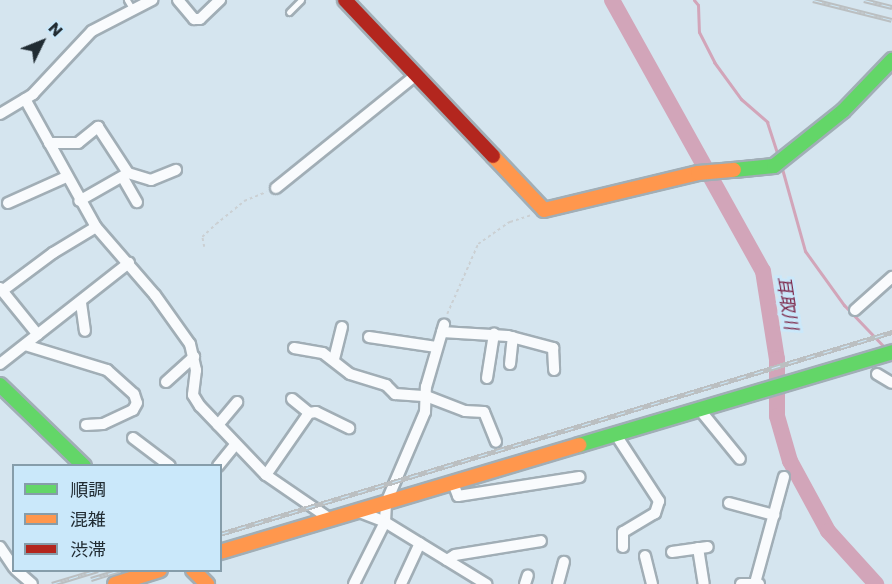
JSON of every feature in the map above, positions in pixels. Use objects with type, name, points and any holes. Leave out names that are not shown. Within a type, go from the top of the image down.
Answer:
[{"type":"street","points":[[1,111],[25,99],[93,31],[130,5],[152,0]]},
{"type":"street","points":[[178,0],[194,19],[200,19],[220,0]]},
{"type":"street","points":[[345,0],[544,210],[698,173],[759,170],[785,161],[892,60]]},
{"type":"street","points":[[276,188],[416,75]]},
{"type":"street","points":[[25,99],[79,201],[96,227],[129,263],[183,333],[194,357],[193,395],[235,445],[266,474],[330,519]]},
{"type":"street","points":[[49,143],[78,142],[98,127],[126,175],[137,202]]},
{"type":"street","points":[[79,201],[126,175],[151,180],[176,170]]},
{"type":"street","points":[[8,203],[66,177]]},
{"type":"street","points":[[38,335],[1,289],[96,227]]},
{"type":"street","points":[[0,364],[81,303],[129,263]]},
{"type":"street","points":[[855,310],[892,277]]},
{"type":"street","points":[[81,303],[86,331]]},
{"type":"street","points":[[334,359],[342,327]]},
{"type":"street","points":[[354,584],[385,522],[387,503],[425,412],[436,347],[443,329],[513,337],[553,348],[554,370]]},
{"type":"street","points":[[487,378],[494,334]]},
{"type":"street","points":[[369,337],[436,347]]},
{"type":"street","points":[[510,364],[513,337]]},
{"type":"street","points":[[25,345],[107,370],[134,394],[137,403],[133,410],[103,424],[86,425]]},
{"type":"street","points":[[294,348],[313,349],[334,359],[350,375],[386,386],[395,394],[426,396],[465,411],[484,412],[496,442]]},
{"type":"street","points":[[222,551],[892,352]]},
{"type":"street","points":[[166,382],[194,357]]},
{"type":"street","points":[[877,374],[892,383]]},
{"type":"street","points":[[0,385],[83,464]]},
{"type":"street","points":[[292,399],[309,413]]},
{"type":"street","points":[[218,425],[237,402]]},
{"type":"street","points":[[700,410],[740,459]]},
{"type":"street","points":[[266,474],[309,413],[316,412],[349,428]]},
{"type":"street","points":[[616,435],[658,501],[655,513],[623,532],[622,547]]},
{"type":"street","points":[[133,438],[169,464]]},
{"type":"street","points":[[219,464],[235,445]]},
{"type":"street","points":[[453,483],[458,496],[580,477]]},
{"type":"street","points":[[741,584],[757,583],[784,477]]},
{"type":"street","points":[[729,502],[774,515]]},
{"type":"street","points":[[357,511],[385,522],[486,584]]},
{"type":"street","points":[[447,560],[455,555],[541,541]]},
{"type":"street","points":[[401,584],[420,543]]},
{"type":"street","points":[[0,547],[12,565]]},
{"type":"street","points":[[672,552],[703,547],[704,584]]},
{"type":"street","points":[[645,556],[652,584]]},
{"type":"street","points":[[558,584],[564,562]]},
{"type":"street","points":[[18,572],[32,584]]},
{"type":"street","points":[[115,584],[154,572]]},
{"type":"street","points":[[195,572],[207,584]]},
{"type":"lane","points":[[289,12],[301,0]]},
{"type":"path","points":[[204,247],[202,237],[244,201],[276,188]]},
{"type":"path","points":[[443,329],[478,244],[510,222],[544,210]]},
{"type":"waterway","name":"耳取川","points":[[612,0],[763,271],[777,359],[777,416],[790,461],[828,531],[876,584]]},
{"type":"waterway","points":[[694,0],[698,5],[699,32],[714,62],[741,99],[767,122],[778,156]]},
{"type":"waterway","points":[[781,165],[805,251],[844,305],[887,350]]},
{"type":"railway","points":[[813,0],[892,20]]},
{"type":"railway","points":[[864,0],[892,7]]},
{"type":"railway","points":[[222,533],[892,332]]},
{"type":"railway","points":[[52,584],[91,572]]},
{"type":"railway","points":[[91,579],[114,572]]},
{"type":"traffic: fast","points":[[734,170],[774,166],[843,111],[892,60]]},
{"type":"traffic: fast","points":[[579,445],[892,352]]},
{"type":"traffic: fast","points":[[0,385],[82,464]]},
{"type":"traffic: slow","points":[[493,156],[544,210],[698,173],[734,170]]},
{"type":"traffic: slow","points":[[222,551],[579,445]]},
{"type":"traffic: slow","points":[[115,584],[154,572]]},
{"type":"traffic: slow","points":[[195,572],[207,584]]},
{"type":"traffic: jam","points":[[345,0],[493,156]]}]
